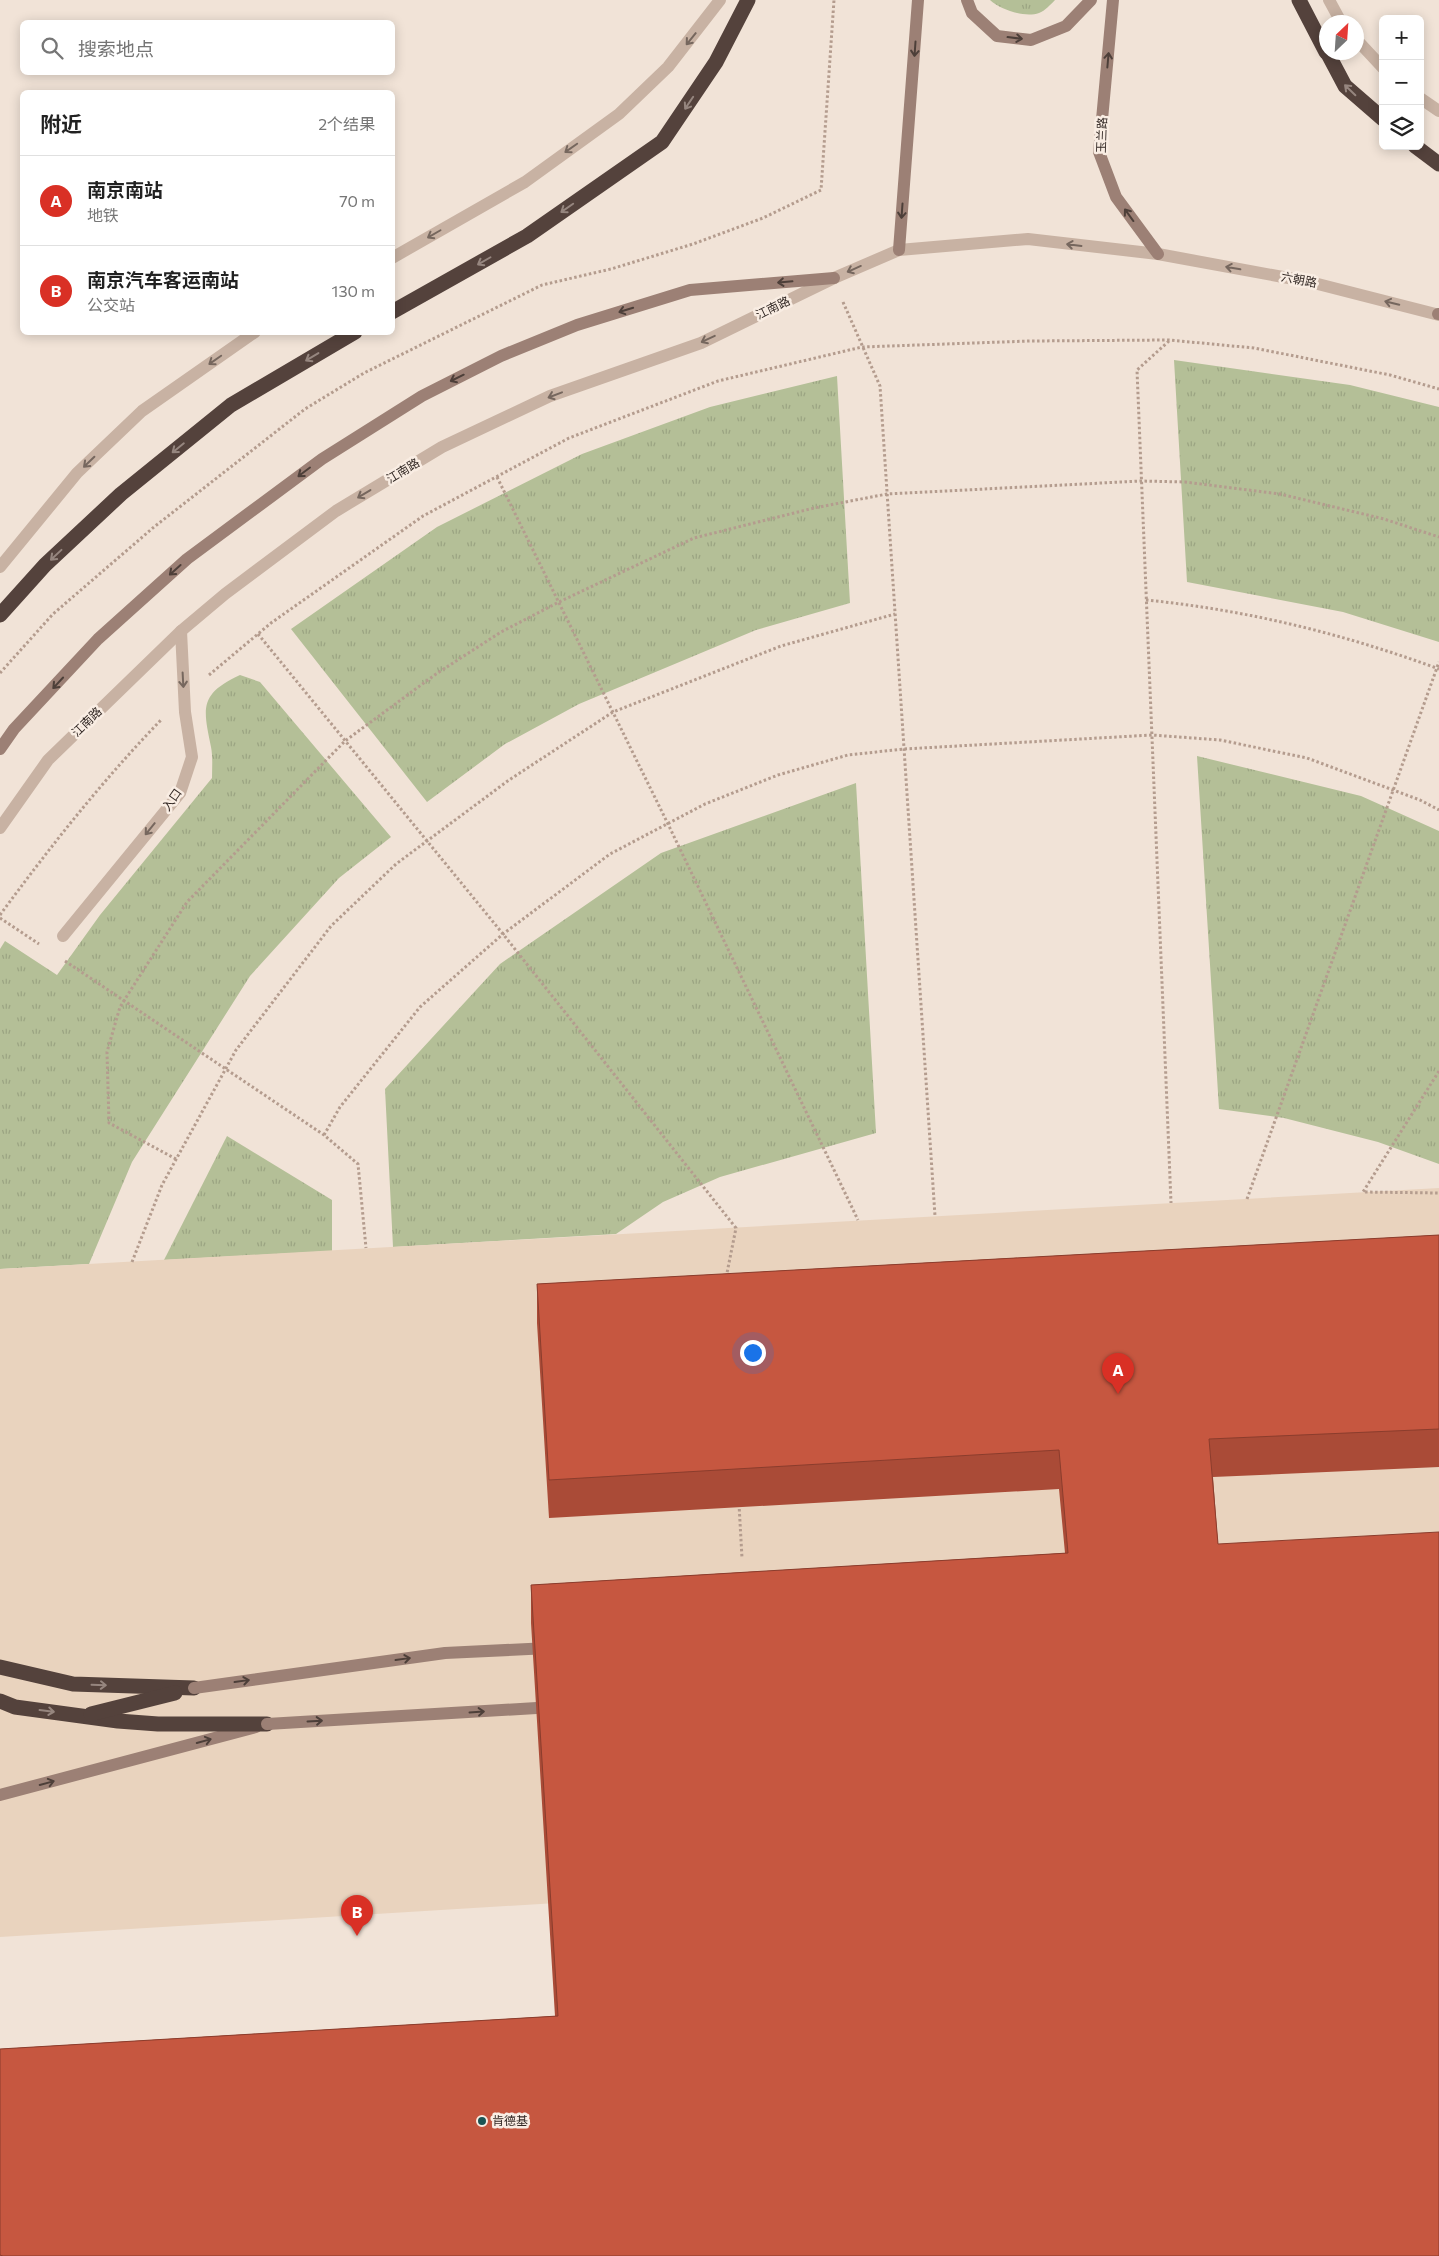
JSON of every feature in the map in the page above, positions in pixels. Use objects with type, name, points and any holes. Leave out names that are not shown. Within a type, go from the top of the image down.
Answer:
[{"type":"highway","points":[[395,310],[526,236],[662,142],[716,62],[748,0]]},
{"type":"highway","points":[[1299,0],[1319,37]]},
{"type":"highway","points":[[1331,60],[1345,86],[1379,116]]},
{"type":"highway","points":[[1420,150],[1439,164]]},
{"type":"highway","points":[[0,615],[45,566],[121,494],[231,405],[350,335]]},
{"type":"highway","points":[[0,1666],[73,1684],[194,1688]]},
{"type":"highway","points":[[85,1716],[194,1688]]},
{"type":"highway","points":[[0,1701],[15,1707],[158,1724],[266,1724]]},
{"type":"main road","points":[[899,250],[918,0]]},
{"type":"main road","points":[[967,0],[972,13],[997,36],[1031,40],[1066,26],[1091,0]]},
{"type":"main road","name":"玉兰路","points":[[1113,0],[1099,152],[1116,197],[1158,254]]},
{"type":"main road","points":[[0,749],[14,729],[98,639],[187,559],[322,459],[422,396],[501,356],[577,325],[690,290],[834,278]]},
{"type":"main road","points":[[194,1688],[445,1653],[565,1647]]},
{"type":"main road","points":[[0,1795],[266,1724],[566,1706]]},
{"type":"street","points":[[395,256],[524,182],[619,114],[668,67],[720,0]]},
{"type":"street","points":[[1329,0],[1337,15]]},
{"type":"street","points":[[1364,48],[1379,64]]},
{"type":"street","points":[[1424,101],[1439,111]]},
{"type":"street","name":"六朝路","points":[[899,250],[1028,239],[1158,254],[1310,282],[1439,314]]},
{"type":"street","name":"江南路","points":[[0,828],[48,760],[181,631],[225,594],[336,511],[442,447],[550,396],[701,343],[834,278],[899,250]]},
{"type":"street","points":[[0,567],[77,473],[142,411],[251,335]]},
{"type":"street","name":"入口","points":[[63,936],[180,792],[192,756],[184,696],[181,631]]},
{"type":"path","points":[[821,190],[834,0]]},
{"type":"path","points":[[834,278],[862,348],[880,386],[935,1216]]},
{"type":"path","points":[[1169,340],[1137,370],[1172,1203]]},
{"type":"path","points":[[42,945],[0,917],[59,836],[131,752],[184,696],[258,634],[423,516],[569,438],[718,381],[862,348],[1030,341],[1169,340],[1254,348],[1390,375],[1439,389]]},
{"type":"path","points":[[497,477],[668,824],[858,1220]]},
{"type":"path","points":[[176,1159],[109,1123],[107,1052],[120,1007],[187,902],[345,741],[436,674],[501,632],[559,602],[694,538],[814,508],[887,494],[1141,481],[1185,482],[1280,494],[1384,519],[1439,536]]},
{"type":"path","points":[[1146,600],[1194,604],[1297,624],[1386,650],[1438,669]]},
{"type":"path","points":[[132,1262],[162,1185],[236,1050],[331,926],[396,864],[509,780],[613,712],[781,646],[895,614]]},
{"type":"path","points":[[258,634],[503,934],[736,1228],[726,1272],[726,1282]]},
{"type":"path","points":[[1247,1198],[1439,662]]},
{"type":"path","points":[[324,1135],[340,1107],[420,1007],[503,934],[610,854],[705,804],[778,775],[848,755],[904,748],[1152,735],[1220,740],[1308,758],[1439,810]]},
{"type":"path","points":[[58,956],[125,999],[324,1135],[358,1164],[366,1248]]},
{"type":"path","points":[[1439,1071],[1363,1192],[1439,1194]]},
{"type":"path","points":[[739,1499],[742,1558]]},
{"type":"green space","points":[[990,0],[1055,0],[1041,12],[1020,14],[1007,10]]},
{"type":"green space","points":[[1174,360],[1350,385],[1439,407],[1439,642],[1343,612],[1187,582]]},
{"type":"green space","points":[[837,376],[850,603],[756,630],[579,704],[505,744],[427,802],[291,629],[437,527],[582,454],[710,407]]},
{"type":"green space","points":[[240,675],[260,682],[391,837],[339,878],[250,976],[132,1162],[89,1264],[0,1269],[0,949],[5,941],[57,975],[100,915],[212,778],[212,751],[206,722],[207,704],[217,689]]},
{"type":"green space","points":[[1197,756],[1361,796],[1439,831],[1439,1164],[1378,1142],[1284,1118],[1219,1109]]},
{"type":"green space","points":[[856,783],[876,1133],[720,1177],[663,1202],[616,1234],[393,1247],[385,1089],[500,964],[661,853]]},
{"type":"green space","points":[[227,1136],[332,1200],[332,1251],[164,1260]]},
{"type":"shaded area","points":[[1439,1188],[1439,1849],[0,1937],[0,1269]]},
{"type":"building","points":[[1439,1235],[1439,1429],[1209,1439],[1218,1544],[1439,1532],[1439,2256],[0,2255],[0,2049],[558,2016],[531,1585],[1068,1553],[1059,1450],[549,1480],[537,1284]]},
{"type":"place","name":"南京南站","points":[[1118,1394]]},
{"type":"place","name":"南京汽车客运南站","points":[[357,1936]]},
{"type":"place","name":"肯德基","points":[[482,2121]]}]
